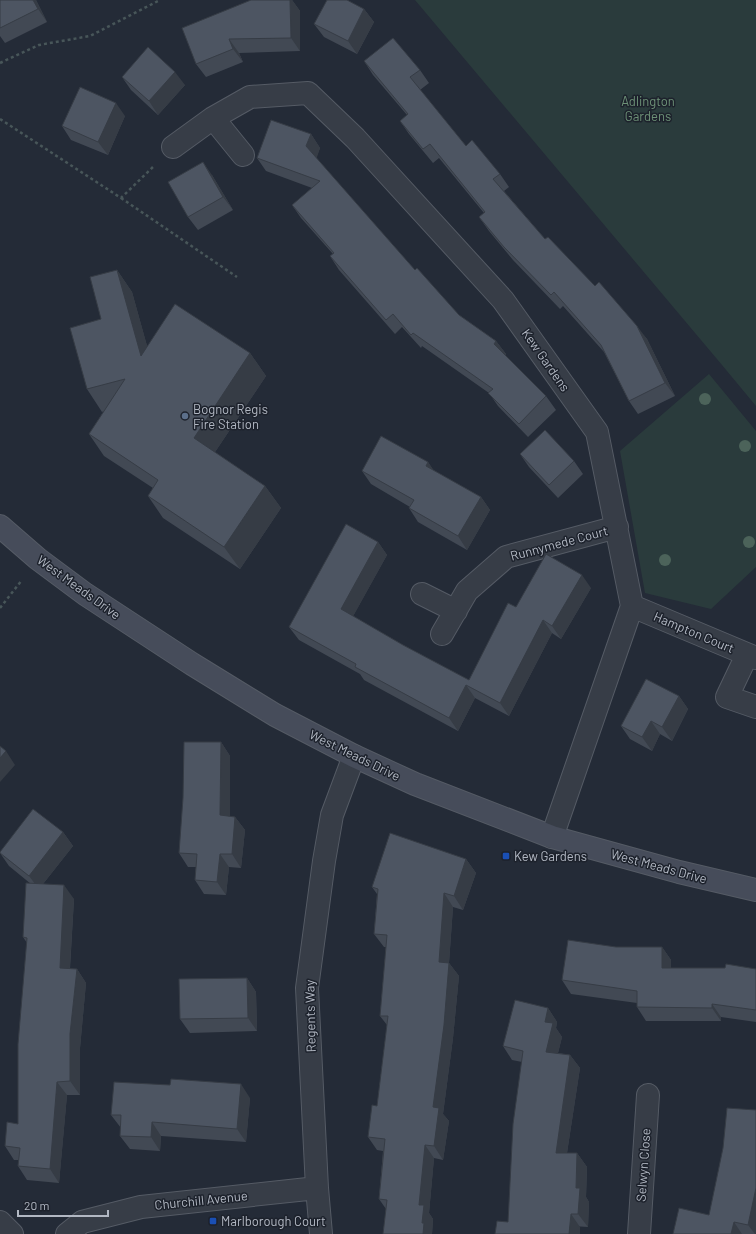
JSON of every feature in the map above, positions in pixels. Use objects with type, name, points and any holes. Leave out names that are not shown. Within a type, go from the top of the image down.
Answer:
[{"type":"street","name":"Kew Gardens","points":[[173,148],[213,118],[250,97],[308,93],[355,138],[503,300],[597,432],[632,606],[552,837]]},
{"type":"street","points":[[213,118],[243,155]]},
{"type":"street","name":"West Meads Drive","points":[[0,526],[38,559],[85,594],[192,664],[275,715],[354,756],[415,784],[552,837],[679,872],[756,890]]},
{"type":"street","name":"Runnymede Court","points":[[442,634],[467,591],[506,557],[617,527]]},
{"type":"street","points":[[422,594],[456,611]]},
{"type":"street","name":"Hampton Court","points":[[632,606],[752,656]]},
{"type":"street","points":[[752,656],[727,697],[756,707]]},
{"type":"street","name":"Regents Way","points":[[321,1234],[317,1188],[307,988],[324,861],[332,815],[354,756]]},
{"type":"street","name":"Selwyn Close","points":[[639,1234],[648,1095]]},
{"type":"street","name":"Churchill Avenue","points":[[67,1234],[82,1222],[141,1207],[212,1198],[317,1188]]},
{"type":"street","points":[[0,1222],[12,1234]]},
{"type":"path","points":[[0,63],[39,45],[90,36],[160,0]]},
{"type":"path","points":[[0,120],[121,198],[238,277]]},
{"type":"path","points":[[121,198],[173,148]]},
{"type":"path","points":[[0,608],[38,559]]},
{"type":"green space","name":"Adlington Gardens","points":[[415,0],[756,0],[756,406],[722,365]]},
{"type":"green space","points":[[709,374],[756,431],[756,567],[711,609],[645,593],[620,451]]},
{"type":"building","points":[[0,0],[33,0],[38,9],[0,28]]},
{"type":"building","points":[[251,0],[290,0],[291,38],[229,39],[233,49],[196,64],[182,28]]},
{"type":"building","points":[[327,0],[347,0],[364,9],[348,41],[314,24]]},
{"type":"building","points":[[393,38],[420,70],[410,77],[466,146],[472,140],[500,174],[493,179],[545,239],[548,237],[595,286],[599,282],[637,326],[665,383],[629,401],[601,345],[554,292],[551,295],[504,247],[479,217],[485,212],[430,144],[423,149],[400,121],[408,114],[364,61]]},
{"type":"building","points":[[148,47],[175,72],[149,101],[122,77]]},
{"type":"building","points":[[80,87],[116,103],[98,142],[62,126]]},
{"type":"building","points":[[271,120],[311,134],[306,146],[415,270],[417,268],[459,315],[496,341],[494,344],[546,396],[519,424],[488,393],[493,389],[413,333],[411,335],[393,314],[386,320],[330,256],[334,253],[292,205],[320,181],[257,158]]},
{"type":"building","points":[[203,162],[223,197],[188,217],[168,182]]},
{"type":"building","points":[[117,270],[141,356],[175,304],[250,353],[194,438],[265,486],[224,547],[148,496],[158,480],[89,434],[125,379],[87,389],[70,328],[101,319],[90,277]]},
{"type":"building","points":[[545,430],[574,461],[549,485],[520,454]]},
{"type":"building","points":[[381,436],[428,462],[426,466],[481,497],[458,536],[409,508],[414,500],[362,471]]},
{"type":"building","points":[[346,524],[378,542],[341,609],[403,645],[469,680],[508,603],[516,607],[546,554],[582,575],[552,626],[543,620],[500,703],[466,685],[449,718],[355,667],[356,664],[289,627]]},
{"type":"building","points":[[646,679],[679,696],[662,727],[651,721],[642,737],[621,726]]},
{"type":"building","points":[[184,742],[221,742],[220,815],[235,817],[232,854],[220,854],[217,882],[195,880],[197,854],[179,853],[183,798]]},
{"type":"building","points":[[0,746],[6,751],[0,758]]},
{"type":"building","points":[[33,809],[63,832],[29,876],[0,852]]},
{"type":"building","points":[[390,833],[466,859],[454,896],[444,893],[439,962],[449,963],[444,1025],[433,1107],[439,1108],[434,1146],[425,1145],[419,1205],[424,1205],[422,1223],[424,1223],[423,1234],[383,1234],[387,1200],[379,1199],[385,1139],[368,1137],[372,1105],[377,1106],[388,1016],[380,1016],[387,935],[374,934],[378,889],[372,887]]},
{"type":"building","points":[[26,883],[64,885],[60,968],[77,969],[70,1034],[70,1081],[57,1082],[50,1169],[18,1166],[20,1148],[5,1146],[7,1122],[18,1124],[18,1044],[27,938],[23,937]]},
{"type":"building","points":[[568,940],[616,947],[662,947],[662,968],[725,968],[726,964],[756,969],[756,1010],[712,1004],[712,1008],[637,1007],[637,991],[562,980]]},
{"type":"building","points":[[247,978],[248,1018],[180,1019],[179,979]]},
{"type":"building","points":[[515,1000],[548,1008],[545,1022],[553,1023],[546,1052],[570,1055],[556,1153],[577,1153],[576,1188],[580,1188],[578,1214],[571,1214],[569,1234],[495,1234],[497,1221],[508,1222],[513,1124],[523,1051],[503,1046]]},
{"type":"building","points":[[171,1079],[241,1084],[237,1129],[152,1122],[151,1137],[120,1136],[121,1115],[111,1115],[114,1082],[170,1085]]},
{"type":"building","points":[[727,1108],[756,1110],[756,1188],[748,1225],[734,1222],[731,1234],[673,1234],[679,1208],[709,1215],[723,1148]]},
{"type":"place","name":"Bognor Regis Fire Station","points":[[185,416]]},
{"type":"place","name":"Kew Gardens","points":[[506,856]]},
{"type":"place","name":"Marlborough Court","points":[[213,1221]]}]
